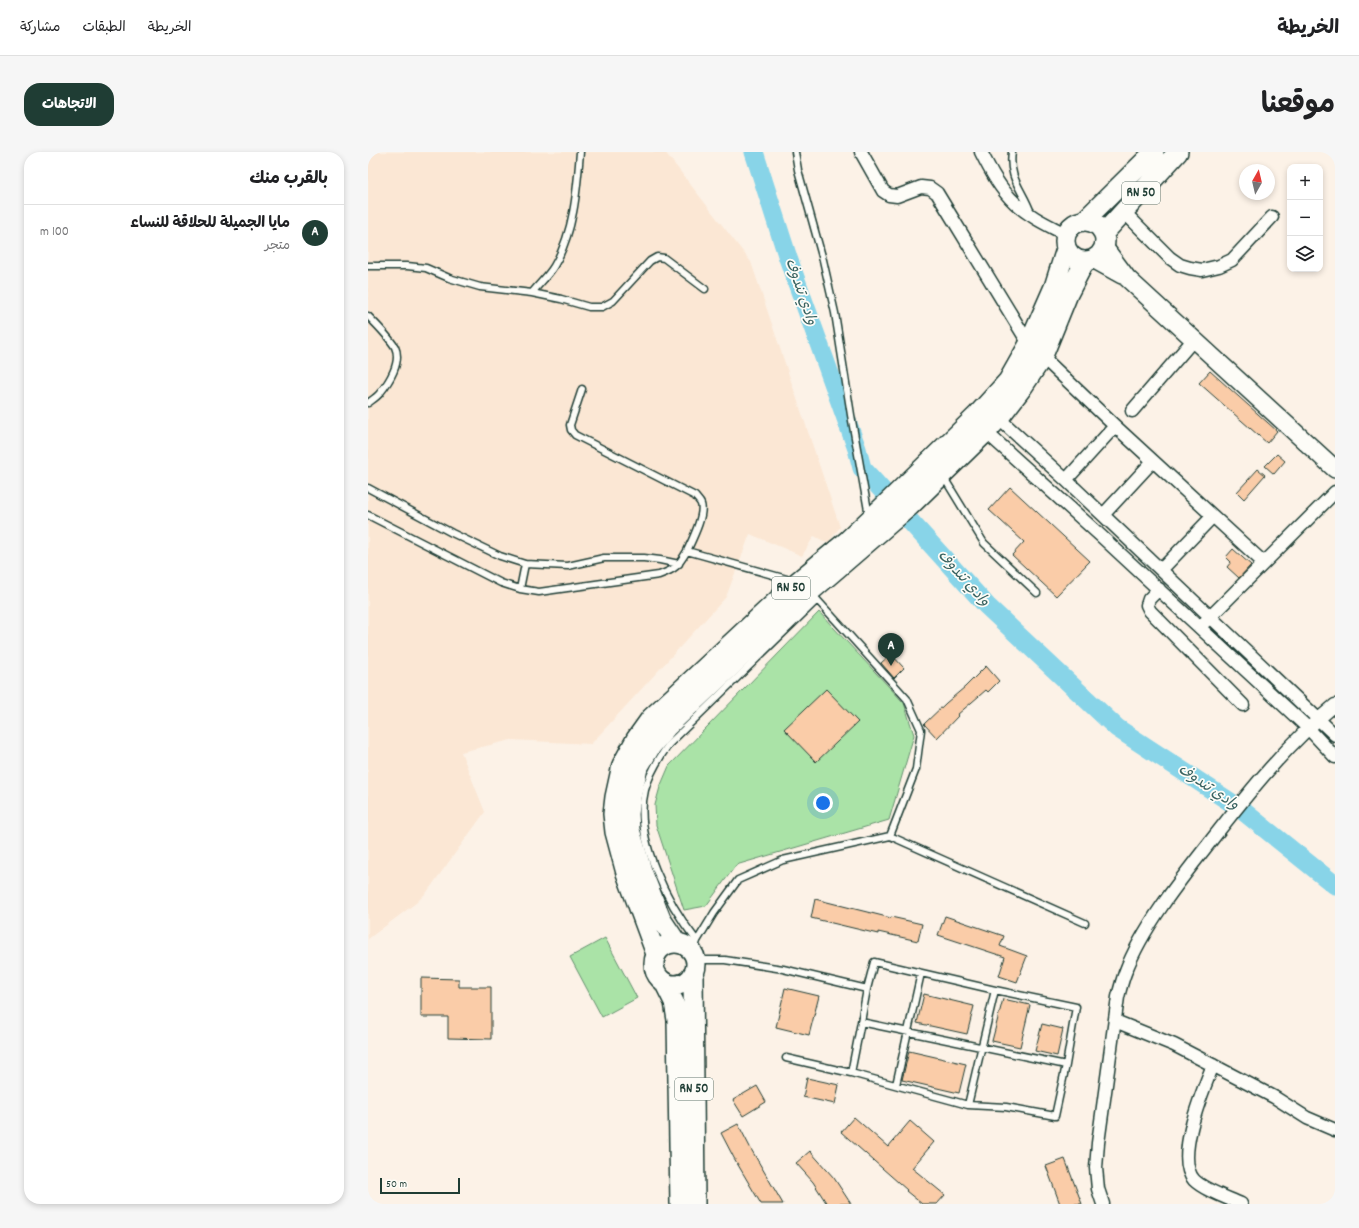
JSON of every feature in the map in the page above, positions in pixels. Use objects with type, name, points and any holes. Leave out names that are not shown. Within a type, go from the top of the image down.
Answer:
[{"type":"main road","name":"RN 50","points":[[1085,220],[1154,152]]},
{"type":"main road","name":"RN 50","points":[[677,943],[661,919],[642,870],[630,830],[629,814],[631,797],[638,768],[650,748],[667,727],[806,590],[848,540],[911,480],[1022,388],[1042,358],[1068,294],[1096,250],[1124,212],[1178,152]]},
{"type":"main road","points":[[1085,220],[1093,222],[1099,226],[1096,250],[1077,260],[1070,256],[1066,242],[1069,226],[1076,222],[1085,220]]},
{"type":"main road","name":"RN 50","points":[[656,954],[626,873],[615,832],[614,803],[622,765],[636,739],[651,718],[910,506],[986,432],[992,412],[1029,344],[1054,287],[1066,242]]},
{"type":"main road","points":[[1096,250],[1335,469]]},
{"type":"main road","points":[[670,943],[677,943],[683,944],[689,948],[695,957],[689,979],[683,983],[671,984],[664,982],[656,973],[654,967],[656,954],[659,949],[670,943]]},
{"type":"main road","name":"RN 50","points":[[695,957],[695,1204]]},
{"type":"main road","name":"RN 50","points":[[664,982],[674,1002],[677,1020],[680,1204]]},
{"type":"street","points":[[861,152],[883,191],[889,195],[897,196],[921,187],[930,188],[937,194],[1029,344],[1042,358],[1264,563]]},
{"type":"street","points":[[981,152],[1002,188],[1014,203],[1066,242]]},
{"type":"street","points":[[1124,212],[1170,258],[1180,265],[1202,270],[1219,266],[1232,260],[1272,217]]},
{"type":"street","points":[[1132,410],[1194,339]]},
{"type":"street","points":[[992,412],[1103,514],[1335,736]]},
{"type":"street","points":[[1066,480],[1115,426]]},
{"type":"street","points":[[986,432],[1159,589],[1308,728],[1335,757]]},
{"type":"street","points":[[1103,514],[1153,461]]},
{"type":"street","points":[[1200,628],[1335,492]]},
{"type":"street","points":[[1161,570],[1213,516]]},
{"type":"street","points":[[1159,589],[1149,599],[1147,605],[1150,611],[1243,705]]},
{"type":"street","points":[[1103,1204],[1098,1189],[1096,1168],[1098,1143],[1118,997],[1124,974],[1133,954],[1148,927],[1227,819],[1308,728],[1335,706]]},
{"type":"street","points":[[1115,1021],[1174,1045],[1274,1097],[1306,1118],[1335,1130]]},
{"type":"street","points":[[1213,1065],[1198,1102],[1189,1140],[1186,1159],[1188,1172],[1195,1181],[1212,1191],[1241,1204]]},
{"type":"lane","points":[[532,293],[553,266],[567,237],[576,192],[580,152]]},
{"type":"lane","points":[[795,152],[798,170],[824,260],[835,313],[851,415],[870,520]]},
{"type":"lane","points":[[1012,152],[1010,161],[1012,175],[1028,205],[1032,216]]},
{"type":"lane","points":[[368,266],[407,266],[426,268],[449,278],[480,287],[532,293],[590,307],[602,307],[613,301],[650,261],[657,257],[664,258],[705,288]]},
{"type":"lane","points":[[368,316],[381,329],[396,349],[397,362],[390,377],[379,394],[368,403]]},
{"type":"lane","points":[[368,515],[501,583],[520,589],[539,592],[659,575],[671,571],[679,564],[687,551],[700,520],[702,511],[701,503],[695,496],[575,435],[571,430],[570,425],[582,389]]},
{"type":"lane","points":[[942,474],[984,544],[1036,593]]},
{"type":"lane","points":[[368,488],[452,533],[500,556],[525,564],[568,566],[604,558],[644,558],[679,564]]},
{"type":"lane","points":[[687,551],[806,590],[907,699],[921,730],[916,769],[890,836]]},
{"type":"lane","points":[[520,589],[525,564]]},
{"type":"lane","points":[[695,957],[680,917],[666,894],[649,850],[643,816],[645,790],[656,763],[669,744],[806,590]]},
{"type":"lane","points":[[695,957],[714,913],[738,880],[783,860],[890,836],[1085,923]]},
{"type":"lane","points":[[695,957],[783,969],[867,989]]},
{"type":"lane","points":[[786,1058],[851,1073],[968,1105],[1006,1107],[1055,1116],[1076,1007],[874,962],[867,989],[851,1073]]},
{"type":"lane","points":[[896,1086],[921,973]]},
{"type":"lane","points":[[968,1105],[995,990]]},
{"type":"lane","points":[[861,1022],[1066,1065]]},
{"type":"shaded area","points":[[368,152],[665,152],[751,262],[840,527],[828,543],[814,536],[802,556],[750,534],[726,597],[591,744],[511,740],[461,752],[485,812],[427,892],[416,903],[368,939]]},
{"type":"green space","points":[[819,612],[904,703],[914,735],[889,820],[736,865],[706,906],[684,910],[656,825],[655,805],[660,787],[669,766]]},
{"type":"green space","points":[[605,938],[637,998],[602,1017],[570,957]]},
{"type":"building","points":[[1210,371],[1277,431],[1267,443],[1199,383]]},
{"type":"building","points":[[1277,454],[1285,461],[1274,474],[1265,466]]},
{"type":"building","points":[[1258,469],[1265,475],[1244,499],[1237,492]]},
{"type":"building","points":[[1010,487],[1090,561],[1056,596],[1012,555],[1024,542],[989,510]]},
{"type":"building","points":[[1233,549],[1251,565],[1239,578],[1227,567],[1231,562],[1226,557]]},
{"type":"building","points":[[891,654],[904,668],[894,678],[881,663]]},
{"type":"building","points":[[986,666],[999,681],[988,692],[986,690],[957,715],[958,716],[937,738],[924,724]]},
{"type":"building","points":[[826,689],[858,722],[816,762],[784,729]]},
{"type":"building","points":[[815,899],[891,918],[922,924],[918,941],[878,932],[878,934],[811,918]]},
{"type":"building","points":[[945,916],[1004,936],[1000,946],[1027,956],[1017,982],[999,976],[1005,957],[938,935]]},
{"type":"building","points":[[421,978],[459,979],[459,987],[491,987],[491,1039],[448,1038],[448,1017],[421,1017]]},
{"type":"building","points":[[785,988],[819,996],[809,1035],[776,1027]]},
{"type":"building","points":[[924,994],[974,1006],[967,1034],[917,1023]]},
{"type":"building","points":[[1003,999],[1030,1005],[1020,1047],[992,1041]]},
{"type":"building","points":[[1042,1024],[1063,1029],[1057,1056],[1035,1051]]},
{"type":"building","points":[[909,1051],[966,1064],[959,1093],[902,1080]]},
{"type":"building","points":[[807,1078],[839,1085],[835,1104],[803,1097]]},
{"type":"building","points":[[757,1086],[766,1102],[743,1116],[733,1100]]},
{"type":"building","points":[[854,1117],[888,1147],[910,1121],[934,1142],[912,1168],[945,1195],[937,1204],[922,1204],[841,1132]]},
{"type":"building","points":[[738,1124],[783,1204],[761,1204],[734,1158],[721,1133]]},
{"type":"building","points":[[810,1151],[834,1178],[851,1204],[827,1204],[813,1182],[796,1163]]},
{"type":"building","points":[[1065,1159],[1082,1204],[1060,1204],[1046,1166]]},
{"type":"waterway","name":"وادي تندوف","points":[[754,152],[788,258],[857,449],[862,468],[987,606],[1117,728],[1238,807],[1335,885]]},
{"type":"place","name":"مايا الجميلة للحلاقة للنساء","points":[[891,666]]}]
